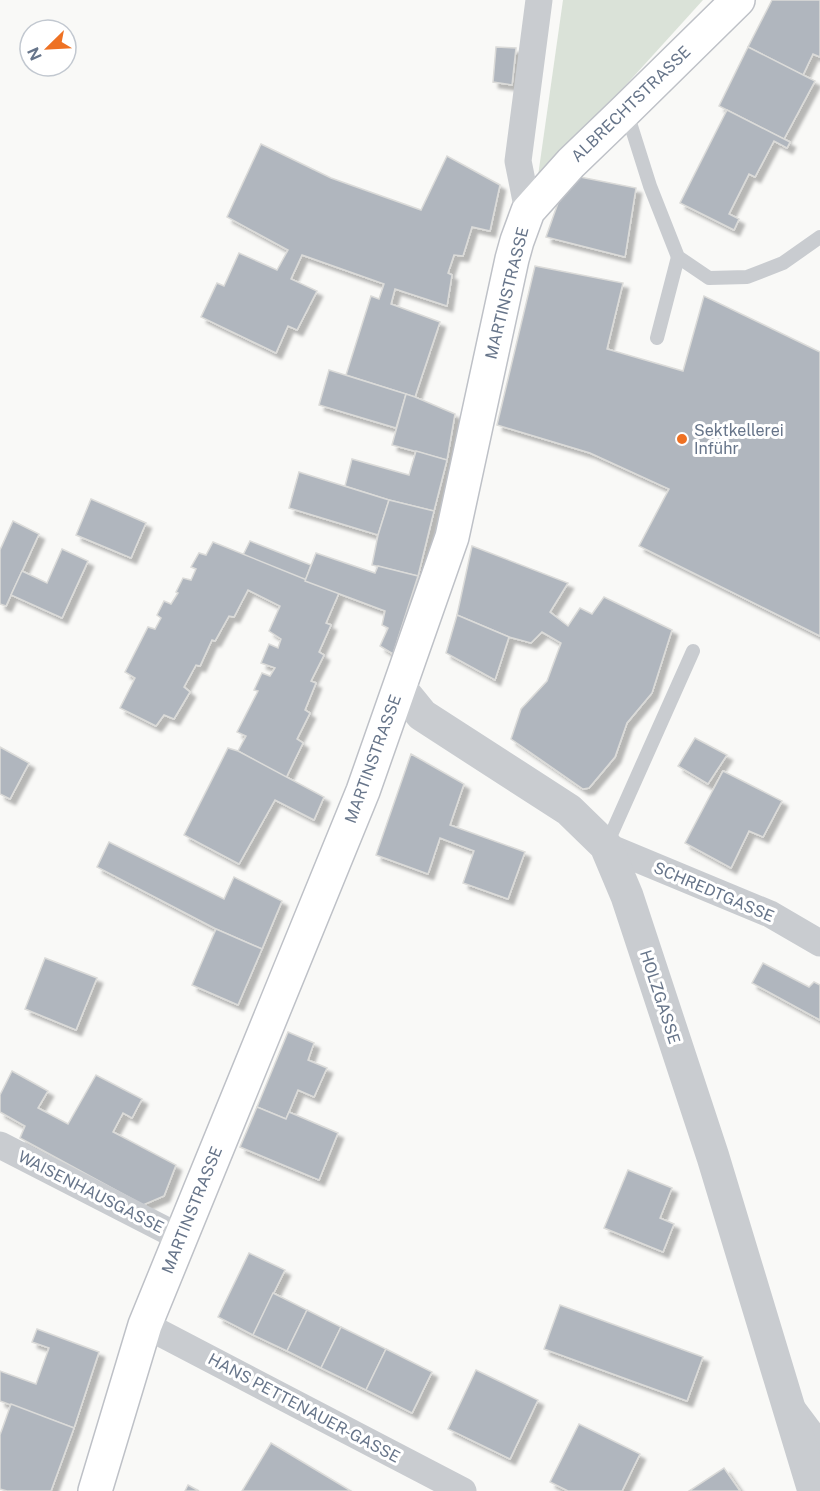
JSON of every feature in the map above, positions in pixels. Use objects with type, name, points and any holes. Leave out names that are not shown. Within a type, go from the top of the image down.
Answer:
[{"type":"main road","name":"ALBRECHTSTRASSE","points":[[528,211],[571,163],[738,0]]},
{"type":"main road","name":"MARTINSTRASSE","points":[[95,1491],[145,1325],[363,791],[452,537],[512,259],[528,211]]},
{"type":"street","name":"MARTINSTRASSE","points":[[528,211],[518,161],[539,0]]},
{"type":"street","name":"HOLZGASSE","points":[[400,688],[422,715],[569,810],[606,846],[627,896],[712,1157],[814,1491]]},
{"type":"street","name":"SCHREDTGASSE","points":[[606,846],[770,914],[820,943]]},
{"type":"street","name":"WAISENHAUSGASSE","points":[[0,1145],[181,1238]]},
{"type":"street","name":"HANS PETTENAUER-GASSE","points":[[145,1325],[463,1491]]},
{"type":"street","name":"HOLZGASSE","points":[[786,1400],[820,1446]]},
{"type":"lane","points":[[626,110],[650,186],[678,257],[709,278],[747,277],[783,263],[820,237]]},
{"type":"lane","points":[[657,338],[678,257]]},
{"type":"lane","points":[[606,846],[693,651]]},
{"type":"shaded area","points":[[563,0],[703,0],[537,183]]},
{"type":"building","points":[[772,0],[820,0],[820,57],[813,54],[803,75],[748,47]]},
{"type":"building","points":[[496,47],[516,48],[512,85],[493,82]]},
{"type":"building","points":[[748,47],[815,81],[784,139],[719,106]]},
{"type":"building","points":[[727,110],[790,142],[787,148],[774,141],[755,177],[749,174],[729,214],[739,219],[734,230],[680,203]]},
{"type":"building","points":[[261,144],[331,178],[421,210],[447,156],[500,185],[490,231],[472,227],[463,256],[454,255],[448,273],[452,275],[447,306],[395,289],[391,304],[440,322],[415,397],[346,375],[371,296],[379,299],[384,284],[302,255],[291,279],[317,291],[297,330],[288,326],[276,353],[201,317],[217,283],[224,286],[239,253],[277,270],[288,250],[227,217]]},
{"type":"building","points":[[580,177],[636,188],[625,257],[546,237],[558,203]]},
{"type":"building","name":"Sektkellerei Inführ","points":[[535,266],[623,283],[607,349],[683,371],[704,296],[820,352],[820,636],[639,546],[669,489],[590,453],[497,425]]},
{"type":"building","points":[[329,370],[406,394],[396,428],[319,405]]},
{"type":"building","points":[[406,394],[455,414],[447,460],[392,445]]},
{"type":"building","points":[[416,451],[447,460],[434,511],[345,486],[352,459],[409,475]]},
{"type":"building","points":[[299,472],[389,500],[378,535],[289,508]]},
{"type":"building","points":[[91,499],[146,523],[131,558],[76,535]]},
{"type":"building","points":[[389,500],[434,511],[418,576],[372,565]]},
{"type":"building","points":[[13,521],[39,534],[6,606],[0,604],[0,550]]},
{"type":"building","points":[[250,541],[311,565],[305,581],[243,555]]},
{"type":"building","points":[[213,542],[339,593],[326,623],[331,625],[319,652],[324,655],[311,681],[316,683],[305,710],[310,713],[297,739],[303,743],[286,778],[238,751],[246,736],[237,732],[258,691],[254,690],[262,673],[270,676],[275,668],[261,663],[269,644],[278,648],[281,639],[269,631],[280,606],[248,590],[234,617],[229,616],[215,641],[212,640],[200,666],[196,665],[184,687],[190,692],[174,719],[164,715],[156,726],[120,708],[135,678],[125,672],[148,627],[155,629],[161,618],[157,615],[164,601],[171,604],[183,578],[191,580],[196,569],[191,567],[199,553],[206,555]]},
{"type":"building","points":[[472,546],[568,583],[550,612],[568,626],[580,608],[592,614],[604,597],[672,630],[652,693],[627,723],[615,757],[589,788],[583,789],[511,739],[521,709],[547,681],[561,643],[542,632],[531,643],[509,637],[457,615]]},
{"type":"building","points":[[62,549],[88,561],[62,618],[11,595],[22,571],[47,583]]},
{"type":"building","points":[[316,553],[375,573],[378,566],[418,576],[393,654],[380,646],[388,628],[382,625],[385,611],[305,581]]},
{"type":"building","points":[[457,615],[509,637],[495,680],[446,653]]},
{"type":"building","points":[[695,738],[727,755],[708,784],[678,766]]},
{"type":"building","points":[[0,747],[29,763],[10,799],[0,794]]},
{"type":"building","points":[[228,748],[238,751],[324,797],[314,820],[275,800],[239,864],[184,835]]},
{"type":"building","points":[[411,754],[464,784],[450,825],[525,852],[508,899],[463,883],[474,851],[440,838],[428,874],[376,855]]},
{"type":"building","points":[[723,771],[782,801],[763,837],[749,831],[731,868],[685,843]]},
{"type":"building","points":[[109,842],[224,899],[234,877],[282,901],[262,949],[216,929],[97,867]]},
{"type":"building","points":[[216,929],[262,949],[238,1005],[192,985]]},
{"type":"building","points":[[45,958],[97,978],[76,1030],[25,1009]]},
{"type":"building","points":[[763,963],[809,987],[814,982],[820,985],[820,1020],[752,983]]},
{"type":"building","points":[[288,1032],[314,1043],[308,1060],[327,1068],[314,1097],[298,1090],[286,1119],[257,1107]]},
{"type":"building","points":[[12,1071],[48,1091],[38,1108],[68,1124],[96,1075],[142,1099],[132,1118],[123,1113],[113,1132],[176,1165],[164,1196],[143,1205],[20,1138],[25,1126],[0,1112],[0,1095]]},
{"type":"building","points":[[257,1107],[286,1119],[289,1112],[338,1133],[319,1180],[240,1147]]},
{"type":"building","points":[[628,1170],[672,1188],[660,1218],[674,1224],[663,1252],[604,1228]]},
{"type":"building","points":[[249,1253],[285,1270],[253,1335],[218,1317]]},
{"type":"building","points":[[273,1293],[307,1310],[287,1351],[253,1335]]},
{"type":"building","points":[[560,1305],[703,1357],[687,1401],[544,1349]]},
{"type":"building","points":[[307,1310],[341,1327],[321,1368],[287,1351]]},
{"type":"building","points":[[341,1327],[386,1349],[366,1390],[321,1368]]},
{"type":"building","points":[[37,1329],[99,1352],[74,1428],[0,1401],[0,1371],[36,1384],[49,1348],[32,1342]]},
{"type":"building","points":[[386,1349],[432,1372],[412,1413],[366,1390]]},
{"type":"building","points":[[476,1370],[538,1400],[510,1459],[448,1429]]},
{"type":"building","points":[[11,1404],[74,1428],[51,1491],[0,1489],[0,1435]]},
{"type":"building","points":[[579,1424],[640,1454],[622,1491],[568,1491],[550,1482]]},
{"type":"building","points":[[271,1443],[351,1491],[242,1491]]},
{"type":"building","points":[[724,1468],[740,1491],[689,1491]]},
{"type":"building","points":[[188,1485],[199,1491],[185,1491]]},
{"type":"place","name":"Sektkellerei Inführ","points":[[682,439]]}]
